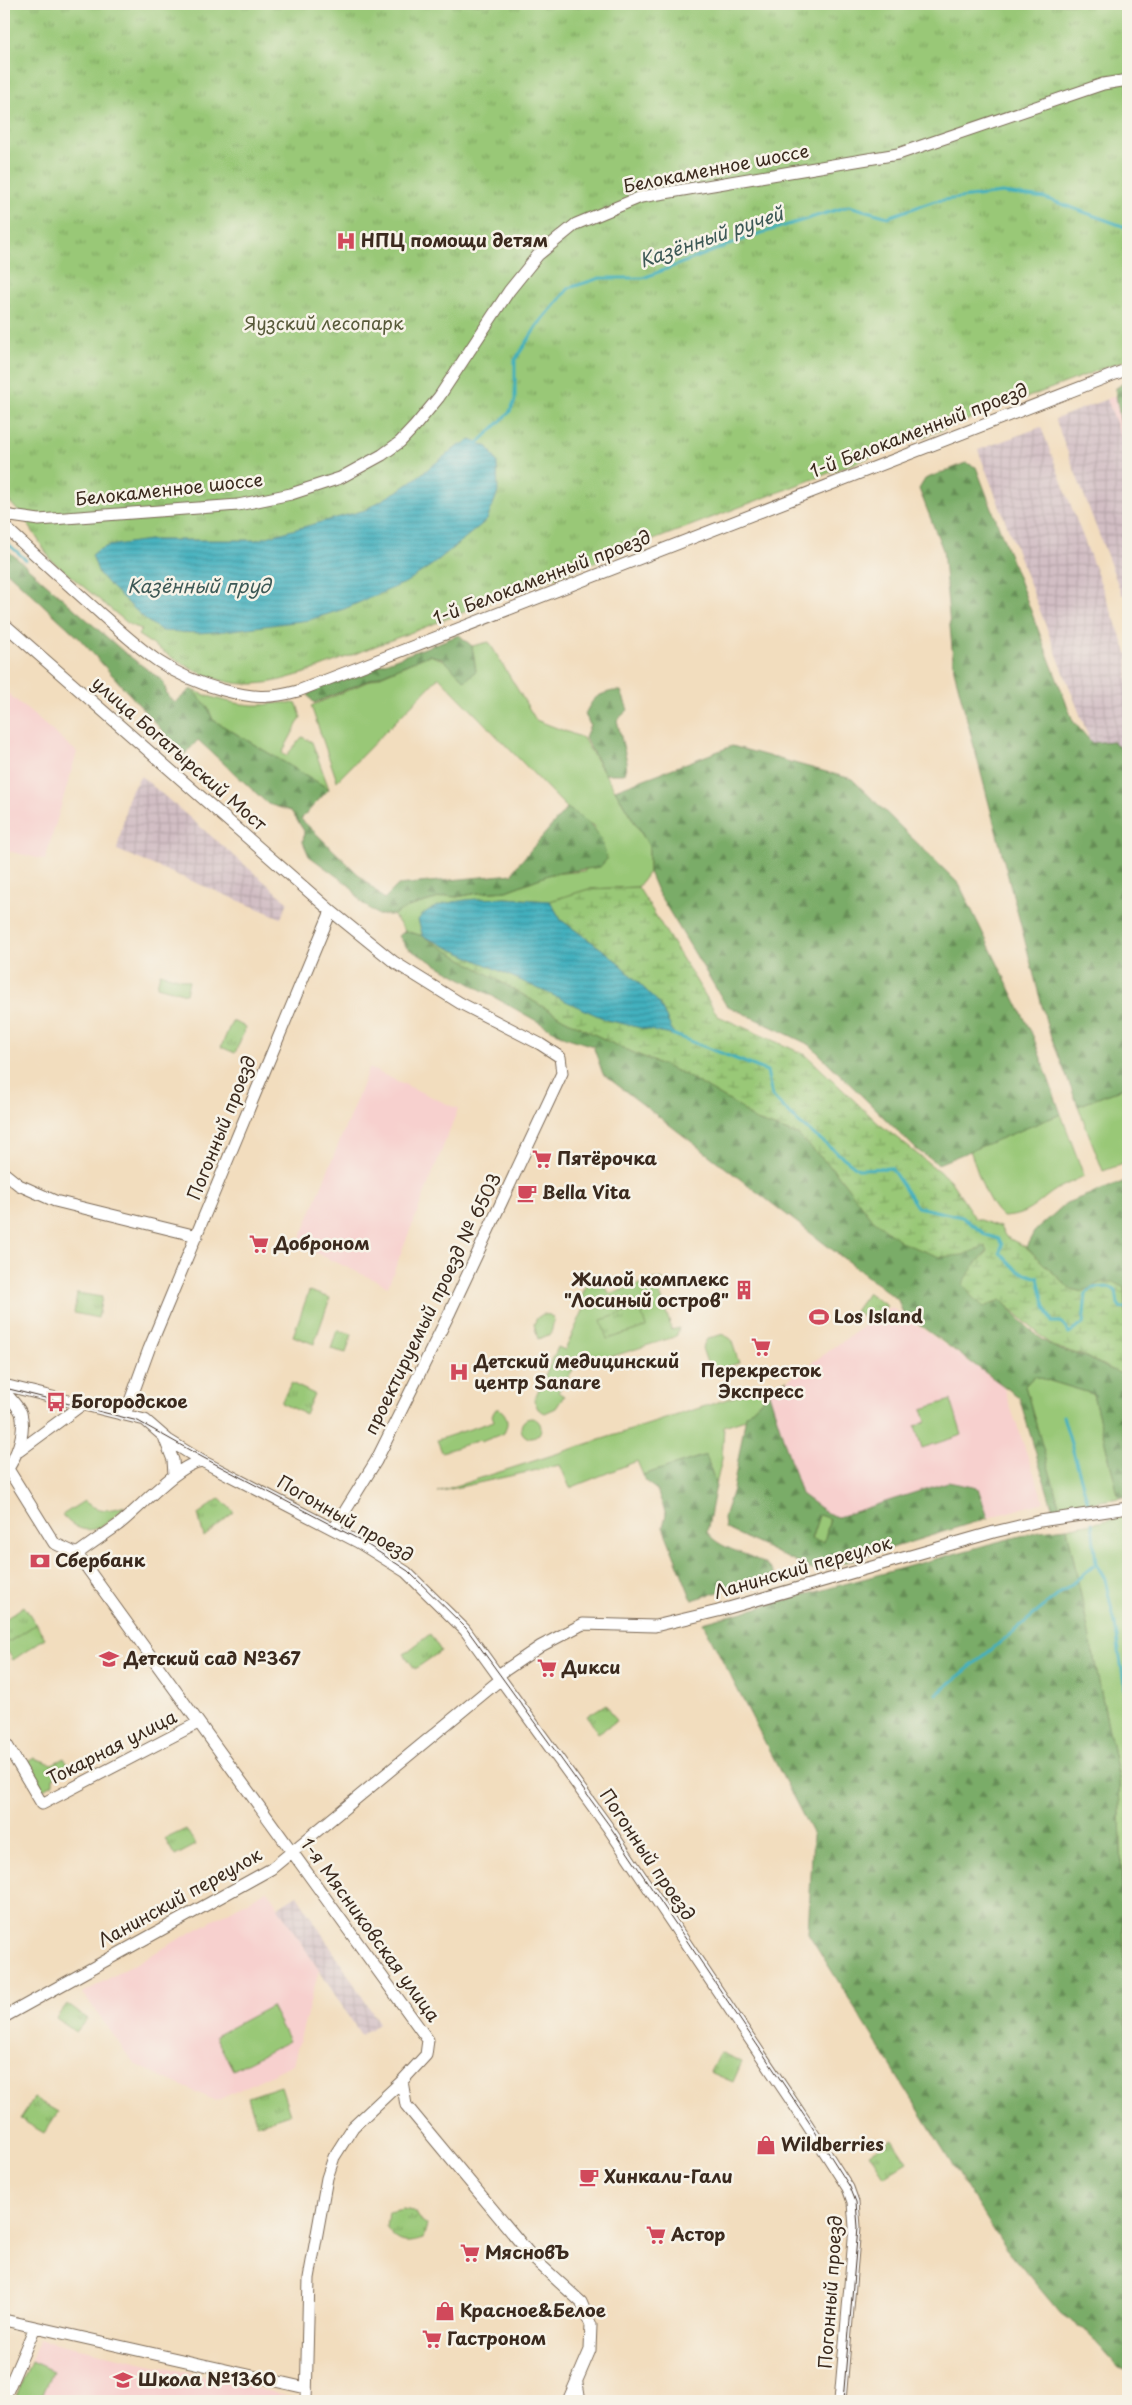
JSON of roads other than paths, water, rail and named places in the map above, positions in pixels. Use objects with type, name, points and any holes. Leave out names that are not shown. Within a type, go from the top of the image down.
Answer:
[{"type":"street","name":"Белокаменное шоссе","points":[[4,514],[39,520],[238,505],[291,494],[340,478],[382,456],[400,442],[415,426],[439,397],[509,291],[538,255],[576,224],[642,197],[898,154],[1103,84],[1128,80]]},
{"type":"street","name":"1-й Белокаменный проезд","points":[[4,526],[156,661],[189,680],[219,689],[249,697],[280,696],[298,691],[1128,369]]},
{"type":"street","name":"улица Богатырский Мост","points":[[4,624],[331,910],[394,962],[460,1003],[540,1044],[560,1057],[562,1074],[555,1090]]},
{"type":"street","name":"Погонный проезд","points":[[125,1416],[149,1349],[331,910]]},
{"type":"street","name":"проектируемый проезд № 6503","points":[[334,1529],[376,1461],[450,1312],[555,1090]]},
{"type":"street","points":[[4,1173],[19,1185],[55,1201],[197,1236]]},
{"type":"street","points":[[4,1385],[80,1406],[145,1420],[163,1435],[173,1460],[174,1475]]},
{"type":"street","points":[[4,1391],[20,1412],[22,1434],[19,1451]]},
{"type":"street","points":[[80,1406],[19,1451],[6,1471],[54,1543],[76,1554],[118,1525],[184,1467],[202,1461]]},
{"type":"street","name":"Погонный проезд","points":[[163,1435],[202,1461],[334,1529],[406,1572],[465,1630],[607,1826],[802,2116],[848,2188],[853,2202],[855,2226],[840,2401]]},
{"type":"street","name":"Ланинский переулок","points":[[4,2017],[271,1869],[499,1677],[541,1646],[583,1624],[655,1626],[718,1611],[994,1532],[1040,1521],[1128,1508]]},
{"type":"street","name":"1-я Мясниковская улица","points":[[76,1554],[428,2040],[426,2055],[402,2081],[358,2121],[332,2162],[309,2278],[306,2401]]},
{"type":"street","name":"Токарная улица","points":[[4,1740],[42,1804],[198,1723]]},
{"type":"street","points":[[402,2081],[406,2106],[534,2259],[581,2302],[591,2325],[590,2350],[568,2401]]},
{"type":"street","points":[[4,2320],[306,2388]]},
{"type":"street","points":[[4,2399],[35,2327]]},
{"type":"street","points":[[577,2381],[580,2401]]},
{"type":"water","name":"Казённый пруд","points":[[471,440],[488,447],[497,462],[498,492],[487,520],[432,565],[405,583],[344,609],[309,620],[199,633],[162,631],[147,621],[108,584],[99,574],[92,555],[108,546],[149,540],[256,540],[365,510],[404,487],[458,446]]},
{"type":"water","points":[[505,898],[550,901],[561,920],[610,955],[659,1003],[675,1036],[607,1020],[423,936],[418,920],[434,907],[458,901]]},
{"type":"waterway","name":"Казённый ручей","points":[[476,445],[509,413],[515,401],[515,360],[537,326],[569,288],[600,278],[643,278],[752,236],[849,206],[888,217],[935,201],[1002,193],[1045,198],[1128,228]]},
{"type":"waterway","name":"Казённый ручей","points":[[4,540],[26,560]]},
{"type":"waterway","points":[[672,1034],[767,1071],[772,1096],[799,1123],[858,1169],[891,1168],[917,1207],[962,1217],[986,1235],[999,1239],[1002,1245],[1001,1254],[1018,1271],[1038,1278],[1045,1307],[1052,1322],[1061,1322],[1069,1333],[1083,1324],[1086,1294],[1092,1288],[1110,1287],[1116,1291],[1118,1304],[1121,1308],[1128,1308]]},
{"type":"waterway","points":[[1063,1416],[1088,1503]]},
{"type":"waterway","points":[[1092,1523],[1096,1564],[1105,1579],[1115,1624],[1128,1710]]},
{"type":"waterway","points":[[937,1694],[1096,1564]]},
{"type":"tram line","points":[[4,1385],[9,1389],[138,1421],[360,1540],[408,1571],[466,1628],[609,1825],[809,2122],[850,2187],[856,2202],[858,2227],[843,2401]]},
{"type":"place","name":"НПЦ помощи детям","points":[[346,241]]},
{"type":"place","name":"Пятёрочка","points":[[542,1159]]},
{"type":"place","name":"Bella Vita","points":[[527,1193]]},
{"type":"place","name":"Доброном","points":[[259,1244]]},
{"type":"place","name":"Жилой комплекс \"Лосиный остров\"","points":[[744,1290]]},
{"type":"place","name":"Los Island","points":[[819,1317]]},
{"type":"place","name":"Перекресток Экспресс","points":[[761,1347]]},
{"type":"place","name":"Детский медицинский центр Sanare","points":[[459,1372]]},
{"type":"place","name":"Богородское","points":[[56,1402]]},
{"type":"place","name":"Сбербанк","points":[[40,1561]]},
{"type":"place","name":"Детский сад №367","points":[[109,1659]]},
{"type":"place","name":"Дикси","points":[[547,1668]]},
{"type":"place","name":"Wildberries","points":[[766,2145]]},
{"type":"place","name":"Хинкали-Гали","points":[[589,2177]]},
{"type":"place","name":"Астор","points":[[656,2235]]},
{"type":"place","name":"МясновЪ","points":[[470,2253]]},
{"type":"place","name":"Красное&Белое","points":[[445,2311]]},
{"type":"place","name":"Гастроном","points":[[432,2339]]},
{"type":"place","name":"Школа №1360","points":[[123,2380]]},
{"type":"park label","name":"Яузский лесопарк","points":[[324,324]]}]
